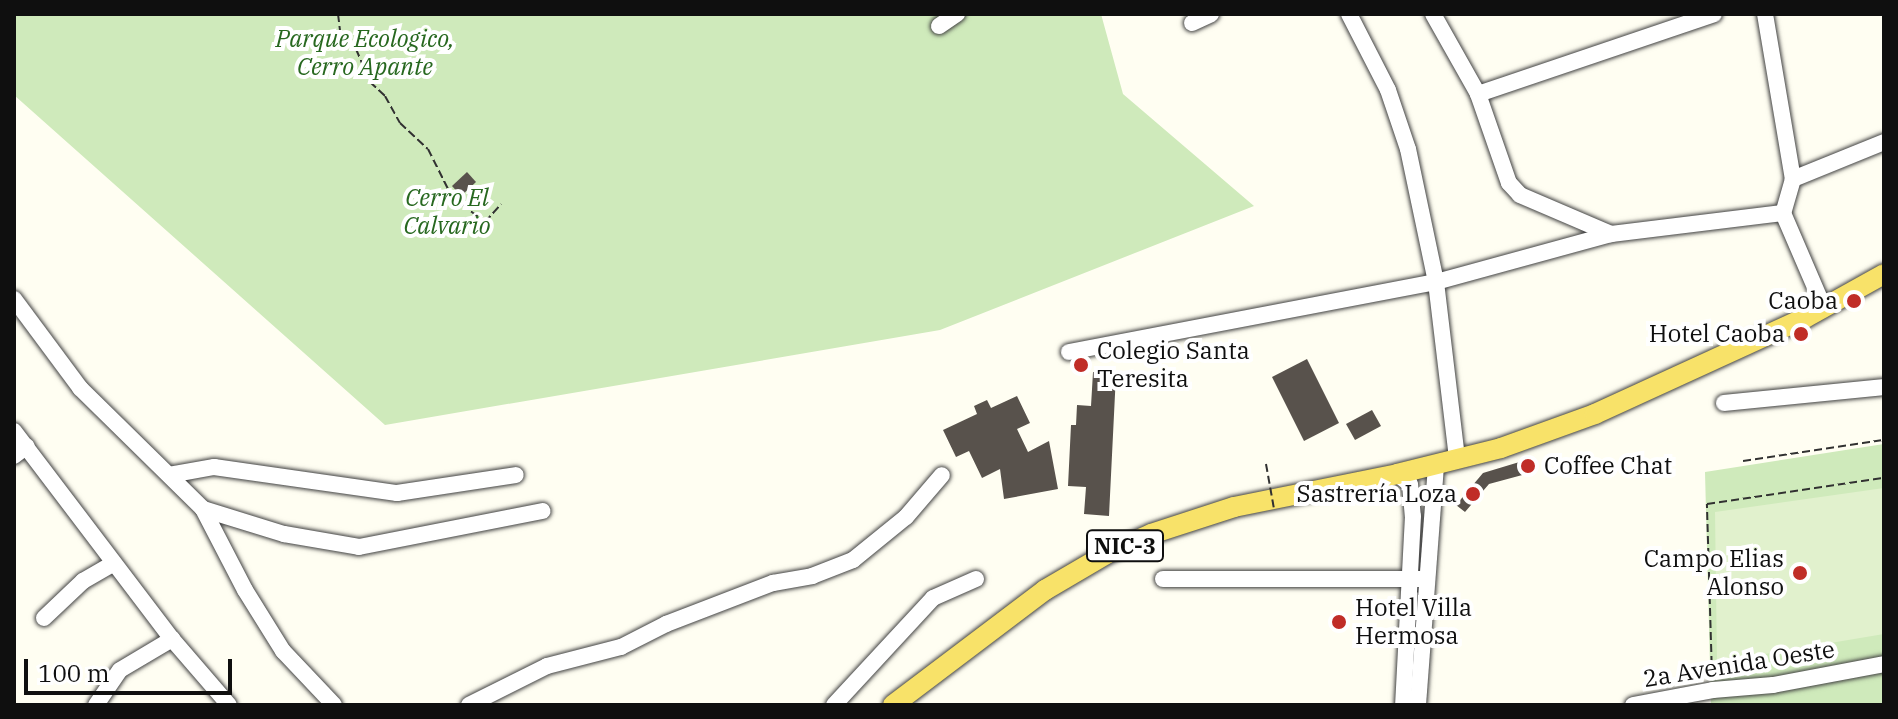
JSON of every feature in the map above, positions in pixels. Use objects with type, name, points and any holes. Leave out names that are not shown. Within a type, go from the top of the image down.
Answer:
[{"type":"main road","name":"NIC-3","points":[[893,705],[1045,590],[1108,553],[1195,518],[1436,465],[1595,414],[1824,308],[1884,274]]},
{"type":"street","points":[[939,26],[957,14]]},
{"type":"street","points":[[1192,23],[1211,14]]},
{"type":"street","points":[[1349,14],[1388,90],[1408,149],[1436,282],[1457,459]]},
{"type":"street","points":[[1433,14],[1478,94],[1509,183],[1520,195],[1611,234]]},
{"type":"street","points":[[1478,94],[1714,14]]},
{"type":"street","points":[[1765,14],[1793,179],[1783,213],[1824,308]]},
{"type":"street","points":[[1793,179],[1884,142]]},
{"type":"street","points":[[1069,352],[1436,282],[1611,234],[1783,213]]},
{"type":"street","points":[[14,299],[80,388],[203,509],[245,590],[283,651],[334,705]]},
{"type":"street","points":[[1724,403],[1884,387]]},
{"type":"street","points":[[14,431],[21,451],[229,705]]},
{"type":"street","points":[[1418,705],[1436,465]]},
{"type":"street","points":[[169,475],[214,467],[397,493],[516,475]]},
{"type":"street","points":[[1397,474],[1405,478],[1412,492],[1403,705]]},
{"type":"street","points":[[469,705],[547,666],[621,647],[666,624],[773,583],[812,576],[853,560],[906,517],[942,475]]},
{"type":"street","points":[[203,509],[284,534],[359,547],[542,511]]},
{"type":"street","points":[[44,618],[83,581],[113,564]]},
{"type":"street","points":[[1163,579],[1366,576],[1408,581],[1426,579]]},
{"type":"street","points":[[834,705],[933,598],[976,579]]},
{"type":"street","points":[[96,705],[120,670],[172,639]]},
{"type":"street","name":"2a Avenida Oeste","points":[[1633,705],[1713,690],[1773,685],[1884,664]]},
{"type":"path","points":[[338,14],[341,37],[356,49],[370,82],[385,96],[400,123],[428,149],[452,197],[485,222],[501,204]]},
{"type":"path","points":[[1743,461],[1884,440]]},
{"type":"path","points":[[1266,464],[1274,509]]},
{"type":"path","points":[[1713,690],[1707,504],[1884,478]]},
{"type":"green space","name":"Cerro El Calvario","points":[[14,14],[1101,14],[1123,94],[1254,206],[940,330],[385,425],[14,95]]},
{"type":"green space","points":[[1884,444],[1884,705],[1711,705],[1705,472]]},
{"type":"green space","name":"Campo Elias Alonso","points":[[1884,488],[1884,634],[1717,662],[1715,512]]},
{"type":"building","points":[[467,172],[476,182],[461,196],[452,186]]},
{"type":"building","points":[[1307,359],[1339,423],[1304,441],[1272,377]]},
{"type":"building","points":[[1093,372],[1116,374],[1109,516],[1084,514],[1086,487],[1068,486],[1071,425],[1076,425],[1077,405],[1091,406]]},
{"type":"building","points":[[1017,396],[1030,423],[1017,429],[1028,452],[1049,441],[1058,489],[1004,499],[1000,469],[982,478],[969,451],[956,457],[943,430],[977,414],[974,406],[987,400],[991,408]]},
{"type":"building","points":[[1372,410],[1381,426],[1355,440],[1346,424]]},
{"type":"building","points":[[1533,458],[1537,471],[1489,484],[1465,512],[1456,505],[1483,473]]},
{"type":"place","name":"Caoba","points":[[1854,301]]},
{"type":"place","name":"Hotel Caoba","points":[[1801,334]]},
{"type":"place","name":"Colegio Santa Teresita","points":[[1081,365]]},
{"type":"place","name":"Coffee Chat","points":[[1528,466]]},
{"type":"place","name":"Sastrería Loza","points":[[1473,494]]},
{"type":"place","name":"Campo Elias Alonso","points":[[1800,573]]},
{"type":"place","name":"Hotel Villa Hermosa","points":[[1339,622]]},
{"type":"park label","name":"Parque Ecologico, Cerro Apante","points":[[365,53]]}]
